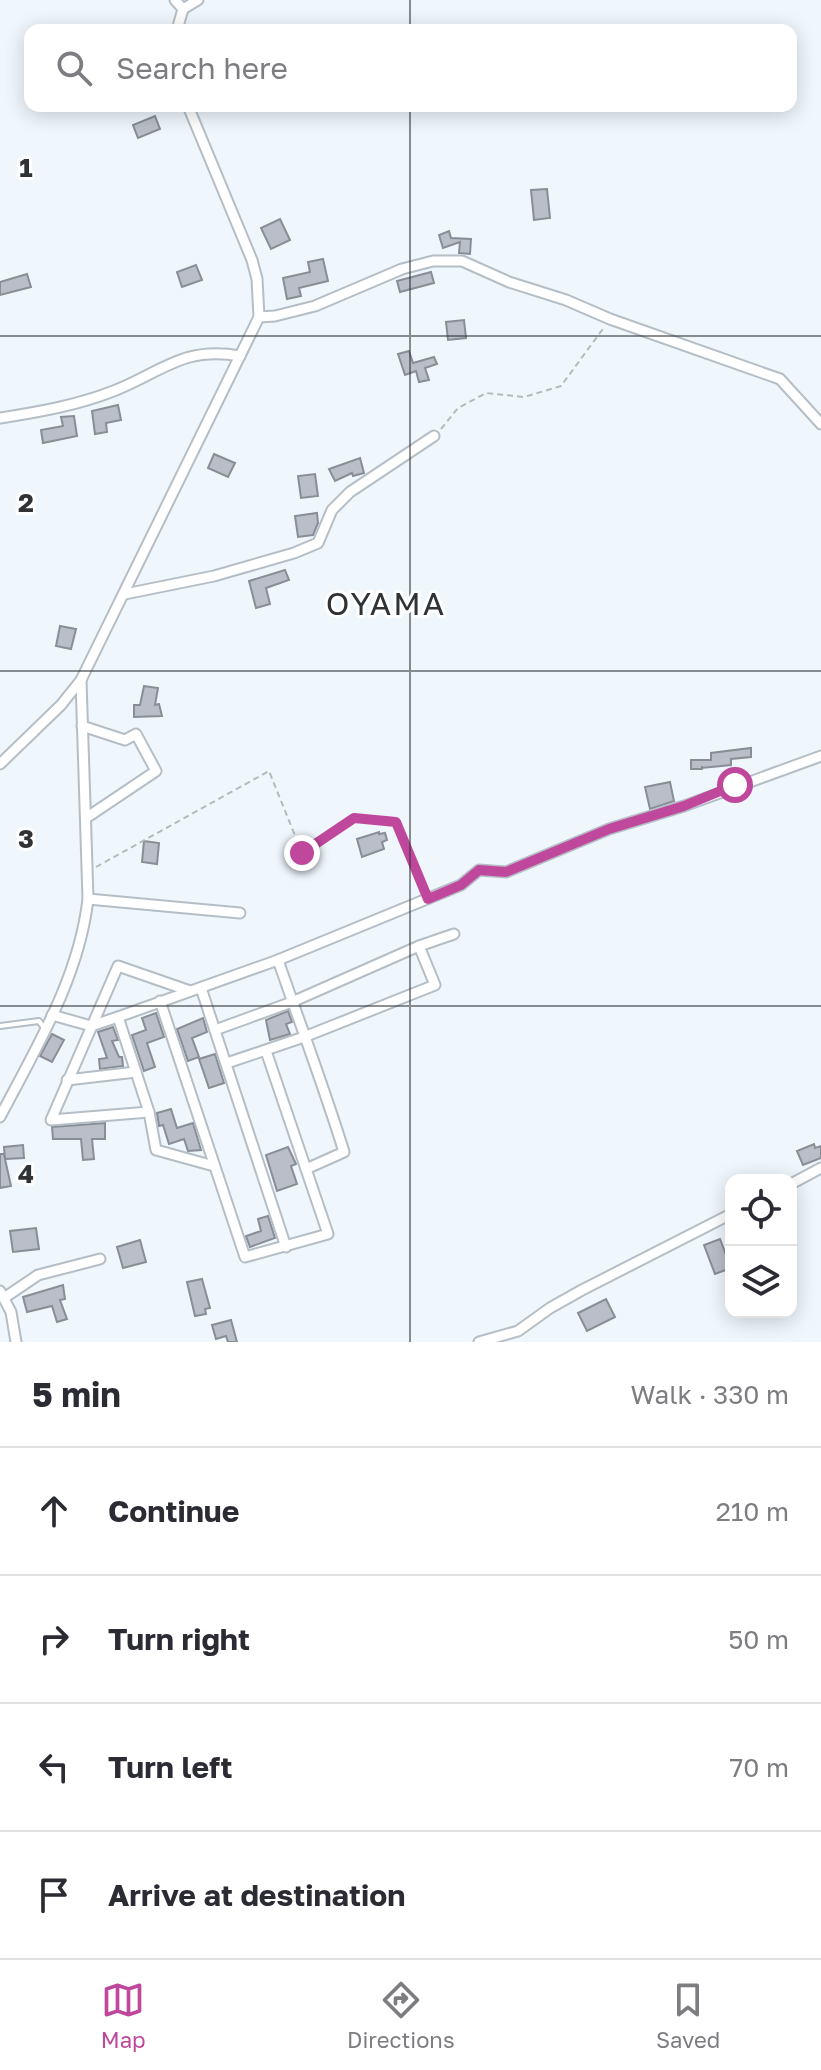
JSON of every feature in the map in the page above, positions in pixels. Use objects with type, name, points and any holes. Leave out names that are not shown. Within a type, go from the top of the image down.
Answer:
[{"type":"street","points":[[175,0],[183,9]]},
{"type":"street","points":[[179,24],[183,9],[198,0]]},
{"type":"street","points":[[0,764],[61,705],[81,680],[259,317],[257,279],[252,260],[190,112]]},
{"type":"street","points":[[259,317],[315,306],[402,269],[433,261],[462,261],[509,282],[780,379],[821,424]]},
{"type":"street","points":[[0,418],[43,412],[116,390],[176,359],[217,352],[240,356]]},
{"type":"street","points":[[125,594],[214,576],[318,543],[332,510],[350,492],[434,436]]},
{"type":"street","points":[[0,1117],[52,1015],[82,941],[88,899],[81,680]]},
{"type":"street","points":[[82,726],[125,740],[136,734],[156,771],[86,818]]},
{"type":"street","points":[[52,1015],[91,1026],[118,1017],[278,960],[428,899],[461,885],[479,870],[506,872],[609,829],[684,806],[821,756]]},
{"type":"street","points":[[88,899],[240,913]]},
{"type":"street","points":[[215,1030],[292,1002],[419,946],[454,934]]},
{"type":"street","points":[[227,1063],[304,1037],[435,985],[419,946]]},
{"type":"street","points":[[278,960],[344,1152],[306,1169]]},
{"type":"street","points":[[149,1112],[51,1120],[118,966],[190,991]]},
{"type":"street","points":[[201,988],[286,1247]]},
{"type":"street","points":[[160,1001],[245,1257],[328,1234],[266,1051]]},
{"type":"street","points":[[118,1017],[149,1112],[156,1150],[214,1166]]},
{"type":"street","points":[[67,1080],[136,1072]]},
{"type":"street","points":[[797,1181],[821,1168]]},
{"type":"street","points":[[479,1342],[518,1331],[582,1290],[725,1217]]},
{"type":"street","points":[[16,1342],[11,1312],[2,1295],[38,1275],[100,1259]]},
{"type":"lane","points":[[0,1026],[39,1021],[45,1030]]},
{"type":"path","points":[[434,436],[458,408],[486,393],[524,397],[561,386],[610,319]]},
{"type":"path","points":[[87,872],[269,771],[302,853],[354,818],[396,822],[428,899]]},
{"type":"building","points":[[155,116],[160,129],[138,138],[133,125]]},
{"type":"building","points":[[547,189],[550,218],[534,220],[531,190]]},
{"type":"building","points":[[280,219],[290,240],[271,249],[261,228]]},
{"type":"building","points":[[449,231],[451,238],[471,239],[470,254],[459,253],[460,242],[443,248],[439,235]]},
{"type":"building","points":[[323,259],[328,281],[299,288],[301,296],[287,299],[283,278],[310,272],[308,262]]},
{"type":"building","points":[[196,265],[202,280],[182,287],[177,272]]},
{"type":"building","points":[[431,272],[434,283],[400,292],[397,281]]},
{"type":"building","points":[[27,274],[31,287],[0,295],[0,282]]},
{"type":"building","points":[[464,320],[466,338],[448,340],[446,322]]},
{"type":"building","points":[[409,351],[413,363],[434,357],[437,364],[425,368],[429,380],[419,382],[416,371],[405,375],[398,354]]},
{"type":"building","points":[[118,405],[121,420],[106,423],[107,432],[95,434],[92,411]]},
{"type":"building","points":[[74,416],[77,436],[43,443],[41,430],[63,426],[61,417]]},
{"type":"building","points":[[214,454],[235,463],[228,477],[208,468]]},
{"type":"building","points":[[360,458],[364,473],[353,476],[352,473],[335,481],[329,469]]},
{"type":"building","points":[[315,474],[318,496],[301,498],[298,476]]},
{"type":"building","points":[[317,513],[318,523],[313,535],[298,537],[295,516]]},
{"type":"building","points":[[285,570],[289,580],[266,588],[270,604],[256,608],[249,581]]},
{"type":"building","points":[[60,626],[76,629],[71,649],[56,646]]},
{"type":"building","points":[[144,686],[158,688],[155,705],[159,704],[162,716],[134,717],[134,705],[140,705]]},
{"type":"building","points":[[751,748],[751,757],[731,759],[731,765],[691,769],[691,760],[711,760],[711,753]]},
{"type":"building","points":[[670,782],[674,801],[650,809],[645,787]]},
{"type":"building","points":[[385,833],[387,840],[382,842],[384,849],[362,857],[357,839]]},
{"type":"building","points":[[144,841],[159,843],[157,864],[142,862]]},
{"type":"building","points":[[288,1011],[292,1022],[286,1024],[290,1034],[270,1040],[266,1020]]},
{"type":"building","points":[[156,1013],[164,1037],[147,1043],[155,1067],[144,1071],[132,1035],[146,1030],[142,1018]]},
{"type":"building","points":[[203,1018],[207,1032],[192,1038],[199,1057],[188,1061],[177,1029]]},
{"type":"building","points":[[113,1027],[118,1040],[112,1041],[119,1057],[122,1057],[123,1066],[100,1069],[99,1059],[107,1058],[98,1032]]},
{"type":"building","points":[[52,1034],[64,1040],[52,1062],[40,1056]]},
{"type":"building","points":[[215,1054],[224,1083],[209,1088],[199,1059]]},
{"type":"building","points":[[171,1109],[177,1128],[193,1123],[201,1150],[188,1151],[184,1139],[169,1144],[163,1125],[159,1126],[157,1113]]},
{"type":"building","points":[[105,1123],[105,1139],[92,1139],[94,1159],[83,1160],[81,1139],[53,1139],[52,1127]]},
{"type":"building","points":[[814,1144],[815,1148],[821,1146],[821,1158],[803,1165],[797,1151]]},
{"type":"building","points":[[23,1145],[24,1158],[5,1159],[4,1147]]},
{"type":"building","points":[[288,1147],[296,1164],[291,1166],[297,1184],[277,1191],[266,1155]]},
{"type":"building","points":[[0,1154],[4,1154],[11,1186],[0,1188]]},
{"type":"building","points":[[268,1216],[275,1238],[250,1247],[246,1236],[261,1231],[258,1219]]},
{"type":"building","points":[[36,1228],[39,1249],[13,1252],[10,1231]]},
{"type":"building","points":[[720,1239],[725,1252],[725,1270],[715,1274],[704,1245]]},
{"type":"building","points":[[140,1240],[146,1262],[123,1268],[117,1247]]},
{"type":"building","points":[[202,1279],[210,1308],[205,1309],[206,1314],[195,1316],[187,1282]]},
{"type":"building","points":[[63,1285],[65,1299],[60,1300],[67,1319],[57,1322],[52,1306],[27,1312],[23,1297]]},
{"type":"building","points":[[606,1299],[615,1317],[587,1331],[578,1313]]},
{"type":"building","points":[[231,1320],[237,1342],[228,1342],[226,1336],[216,1339],[212,1325]]},
{"type":"district","name":"OYAMA","points":[[386,603]]},
{"type":"route","points":[[302,853],[354,818],[396,822],[428,899],[461,885],[479,870],[506,872],[609,829],[684,806],[735,785]]}]
